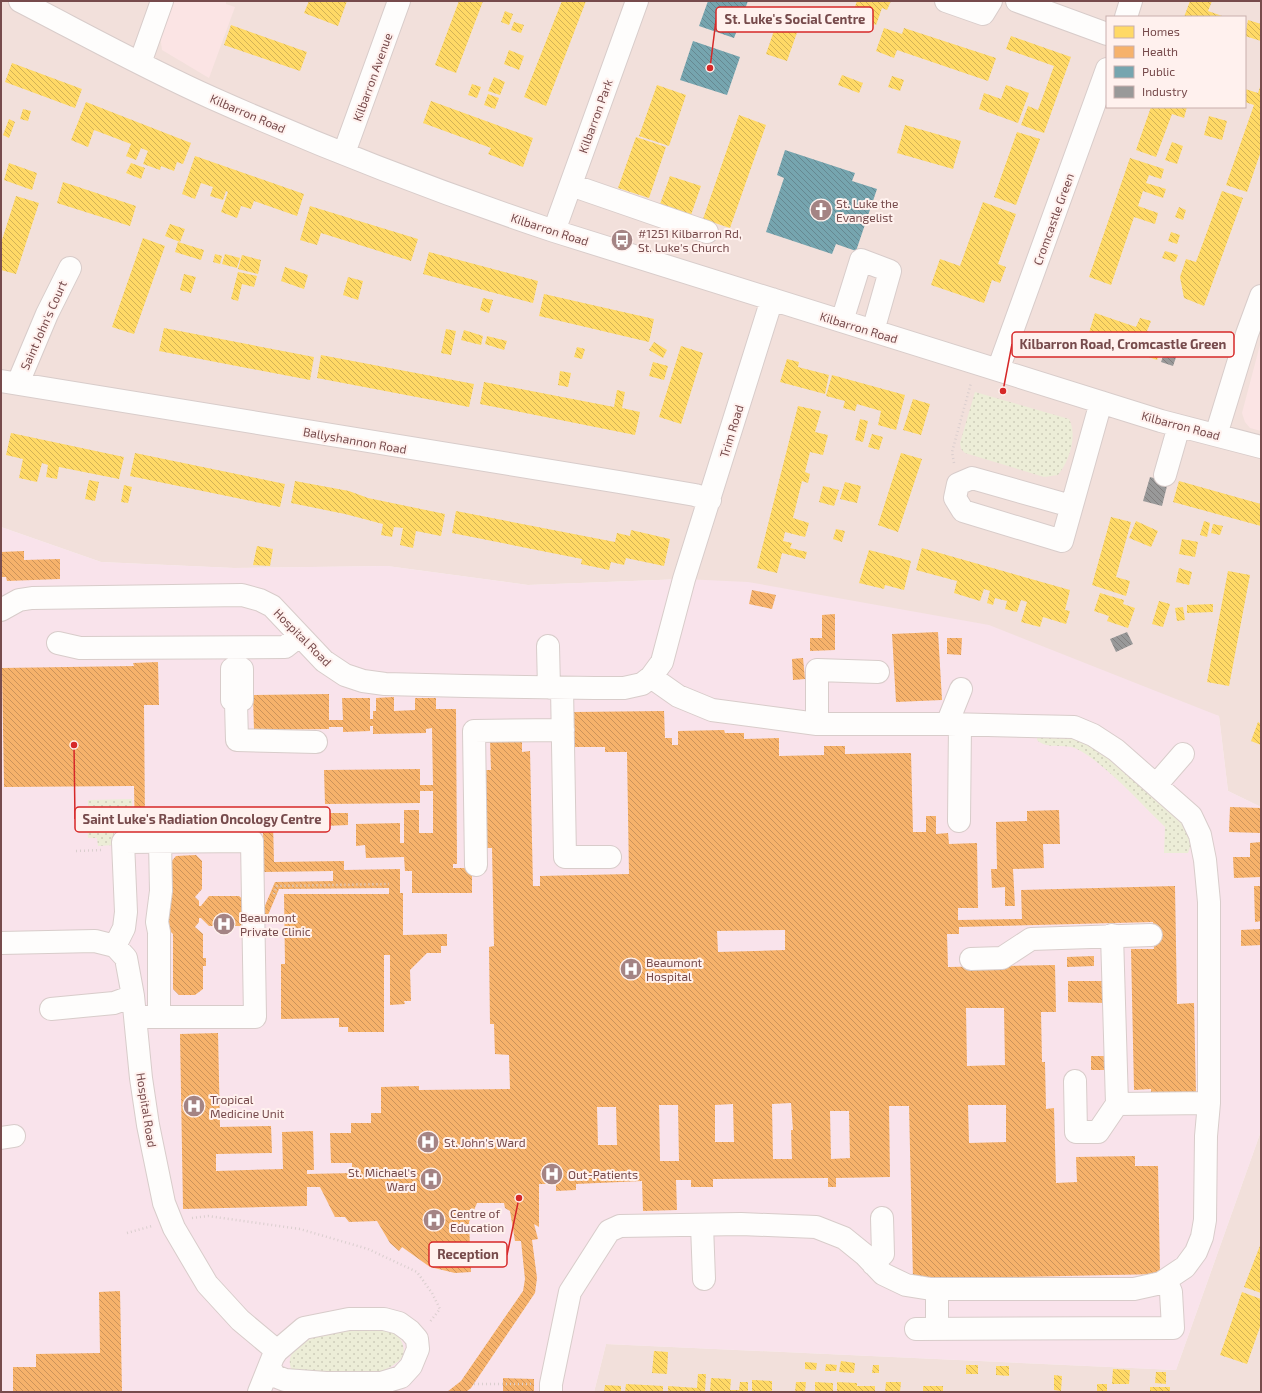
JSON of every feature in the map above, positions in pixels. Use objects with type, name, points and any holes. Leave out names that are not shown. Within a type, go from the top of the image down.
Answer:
[{"type":"street","name":"Kilbarron Road","points":[[20,1],[140,63],[213,98],[344,153],[475,204],[554,231],[1101,402],[1179,426],[1261,447]]},
{"type":"street","points":[[140,63],[162,1]]},
{"type":"street","name":"Kilbarron Avenue","points":[[344,153],[399,1]]},
{"type":"street","name":"Kilbarron Park","points":[[554,231],[637,1]]},
{"type":"street","points":[[946,1],[983,14],[991,1]]},
{"type":"street","points":[[1017,1],[1106,34]]},
{"type":"street","points":[[1126,16],[1132,1]]},
{"type":"street","name":"Cromcastle Green","points":[[998,370],[1106,72]]},
{"type":"street","points":[[571,184],[707,232]]},
{"type":"street","points":[[842,321],[861,260],[890,272],[872,331]]},
{"type":"street","name":"Saint John's Court","points":[[9,382],[41,326],[70,268]]},
{"type":"street","points":[[1216,435],[1247,334],[1261,296]]},
{"type":"street","name":"Trim Road","points":[[651,677],[662,662],[684,579],[772,299]]},
{"type":"street","name":"Ballyshannon Road","points":[[9,382],[412,450],[619,482],[695,495],[710,500]]},
{"type":"street","points":[[1071,506],[972,478],[958,484],[955,498],[963,511],[1062,540],[1101,402]]},
{"type":"street","points":[[1165,474],[1179,426]]},
{"type":"street","name":"Hospital Road","points":[[1,610],[19,600],[32,598],[242,596],[260,600],[272,606],[324,661],[345,675],[363,681],[385,684],[624,688],[642,684],[651,677]]},
{"type":"street","points":[[58,643],[80,648],[237,657],[285,647],[299,636]]},
{"type":"street","points":[[548,646],[563,730],[565,857],[610,857]]},
{"type":"street","points":[[237,657],[242,669],[242,700],[236,703],[237,740],[316,742]]},
{"type":"street","points":[[817,724],[816,670],[878,672]]},
{"type":"street","points":[[551,1388],[570,1292],[609,1231],[620,1226],[741,1224],[816,1227],[844,1238],[883,1274],[906,1286],[937,1290],[1134,1288],[1161,1283],[1185,1267],[1196,1252],[1202,1237],[1205,1220],[1206,1136],[1209,1103],[1209,902],[1205,860],[1200,835],[1191,816],[1116,750],[1093,735],[1074,727],[1044,725],[817,724],[712,710],[678,696],[651,677]]},
{"type":"street","points":[[959,821],[954,724],[960,689]]},
{"type":"street","points":[[476,865],[474,731],[563,730]]},
{"type":"street","points":[[1156,785],[1183,754]]},
{"type":"street","points":[[159,1017],[159,932],[157,922],[161,891],[160,841]]},
{"type":"street","points":[[1,943],[95,941],[115,946],[124,928],[126,912],[123,865],[124,842],[252,841],[255,1017],[136,1017]]},
{"type":"street","points":[[971,959],[1002,958],[1031,939],[1151,935]]},
{"type":"street","points":[[1075,1081],[1076,1132],[1098,1132],[1117,1104],[1112,936]]},
{"type":"street","name":"Hospital Road","points":[[115,946],[126,958],[136,1017],[141,1078],[148,1125],[164,1203],[171,1220],[207,1284],[273,1359],[275,1376],[285,1380],[307,1383],[381,1383],[401,1377],[412,1366],[418,1349],[417,1339]]},
{"type":"street","points":[[51,1009],[114,1003],[133,996]]},
{"type":"street","points":[[1117,1104],[1209,1103]]},
{"type":"street","points":[[873,1264],[883,1254],[882,1218]]},
{"type":"street","points":[[702,1225],[704,1279]]},
{"type":"street","points":[[937,1290],[927,1329],[1173,1328],[1170,1292],[1166,1280]]},
{"type":"street","points":[[259,1392],[273,1359],[304,1328],[349,1319],[384,1320],[399,1323],[410,1331],[417,1339]]},
{"type":"path","points":[[958,484],[952,452],[977,363]]},
{"type":"path","points":[[254,912],[267,912],[277,886],[389,884]]},
{"type":"path","points":[[127,1233],[171,1220],[208,1216],[300,1229],[368,1249],[417,1272],[432,1293],[440,1309],[417,1339]]},
{"type":"path","points":[[474,1384],[551,1388]]},
{"type":"shaded area","points":[[1,1],[1261,1],[1261,807],[1228,791],[1219,716],[684,579],[528,585],[387,566],[234,568],[101,562],[1,527]]},
{"type":"shaded area","points":[[173,1],[226,1],[226,4],[235,7],[209,78],[162,50],[160,35]]},
{"type":"shaded area","points":[[1261,341],[1261,431],[1250,428],[1245,422],[1242,413]]},
{"type":"shaded area","name":"Beaumont Hospital","points":[[1,527],[101,562],[234,568],[387,566],[528,585],[684,579],[748,582],[989,625],[1219,716],[1228,791],[1261,807],[1261,1131],[1176,1370],[606,1344],[594,1392],[1,1392]]},
{"type":"shaded area","points":[[1261,1131],[1261,1392],[594,1392],[606,1344],[1176,1370]]},
{"type":"green space","points":[[975,392],[1069,419],[1073,433],[1071,448],[1066,463],[1058,475],[1044,477],[965,453],[961,449],[960,443]]},
{"type":"green space","points":[[1038,732],[1088,739],[1187,822],[1194,836],[1188,853],[1164,853],[1165,827],[1123,785],[1100,764],[1077,749],[1067,746],[1051,746],[1041,743],[1037,740]]},
{"type":"green space","points":[[132,799],[133,823],[114,824],[114,845],[98,846],[97,838],[88,838],[87,824],[95,823],[95,806],[88,806],[88,800]]},
{"type":"green space","points":[[368,1328],[390,1331],[401,1340],[404,1353],[399,1361],[394,1365],[376,1373],[298,1373],[292,1371],[290,1361],[292,1353],[298,1346],[317,1336],[346,1329]]},
{"type":"building: Homes","points":[[309,1],[347,1],[338,26],[304,13]]},
{"type":"building: Homes","points":[[459,1],[483,1],[456,73],[435,65]]},
{"type":"building: Homes","points":[[562,1],[586,1],[546,106],[524,97]]},
{"type":"building: Homes","points":[[857,1],[891,1],[887,10],[882,8],[876,25],[852,15]]},
{"type":"building: Homes","points":[[1190,1],[1212,1],[1208,11],[1222,16],[1184,16]]},
{"type":"building: Homes","points":[[505,11],[513,14],[509,25],[501,22]]},
{"type":"building: Homes","points":[[778,19],[799,27],[787,61],[766,54]]},
{"type":"building: Homes","points":[[1248,20],[1261,24],[1261,41],[1246,36]]},
{"type":"building: Homes","points":[[514,22],[524,25],[521,33],[511,30]]},
{"type":"building: Homes","points":[[231,25],[307,52],[300,71],[224,45]]},
{"type":"building: Homes","points":[[884,28],[902,34],[904,28],[996,58],[988,81],[897,50],[894,58],[876,51]]},
{"type":"building: Homes","points":[[1011,36],[1071,57],[1044,133],[1021,125],[1028,106],[1038,110],[1054,66],[1006,49]]},
{"type":"building: Homes","points":[[509,50],[524,56],[519,70],[504,64]]},
{"type":"building: Homes","points":[[12,63],[82,89],[75,108],[5,82]]},
{"type":"building: Homes","points":[[842,75],[863,83],[859,93],[838,85]]},
{"type":"building: Homes","points":[[892,76],[904,80],[900,91],[888,87]]},
{"type":"building: Homes","points":[[494,77],[505,82],[500,95],[488,91]]},
{"type":"building: Homes","points":[[472,84],[481,87],[477,98],[468,95]]},
{"type":"building: Homes","points":[[1261,84],[1261,151],[1247,192],[1226,185],[1254,105],[1246,102],[1246,89],[1258,93]]},
{"type":"building: Homes","points":[[657,85],[686,95],[669,146],[639,136]]},
{"type":"building: Homes","points":[[1006,85],[1029,93],[1018,123],[979,109],[984,93],[1001,99]]},
{"type":"building: Homes","points":[[488,94],[499,98],[495,109],[484,105]]},
{"type":"building: Homes","points":[[431,101],[533,138],[523,167],[488,154],[491,148],[423,123]]},
{"type":"building: Homes","points":[[86,102],[191,143],[183,164],[177,162],[174,171],[161,166],[160,170],[143,164],[148,151],[141,148],[136,160],[126,156],[131,144],[94,130],[88,147],[71,140]]},
{"type":"building: Homes","points":[[1151,108],[1187,108],[1184,118],[1172,114],[1156,157],[1136,150]]},
{"type":"building: Homes","points":[[23,109],[31,111],[28,121],[20,119]]},
{"type":"building: Homes","points":[[739,115],[766,125],[730,228],[703,219]]},
{"type":"building: Homes","points":[[1209,116],[1227,121],[1222,140],[1204,135]]},
{"type":"building: Homes","points":[[9,119],[15,122],[9,138],[3,135]]},
{"type":"building: Homes","points":[[905,125],[961,141],[953,169],[897,153]]},
{"type":"building: Homes","points":[[1017,132],[1040,139],[1016,205],[994,197]]},
{"type":"building: Homes","points":[[636,137],[666,147],[649,198],[618,188]]},
{"type":"building: Homes","points":[[1172,142],[1183,146],[1177,164],[1165,160]]},
{"type":"building: Homes","points":[[195,156],[304,194],[297,216],[254,201],[251,209],[241,206],[237,218],[221,212],[228,192],[226,191],[223,200],[210,196],[213,187],[201,183],[195,199],[182,194]]},
{"type":"building: Homes","points":[[1130,158],[1164,169],[1161,179],[1149,175],[1146,183],[1166,189],[1163,198],[1143,191],[1138,206],[1158,213],[1155,224],[1134,217],[1111,285],[1089,277]]},
{"type":"building: Homes","points":[[9,163],[37,173],[32,190],[4,180]]},
{"type":"building: Homes","points":[[131,163],[145,168],[141,179],[126,173]]},
{"type":"building: Homes","points":[[670,176],[701,186],[691,215],[660,204]]},
{"type":"building: Homes","points":[[63,182],[136,206],[130,226],[57,203]]},
{"type":"building: Homes","points":[[1222,191],[1243,198],[1204,306],[1184,298],[1180,277],[1186,259],[1196,262]]},
{"type":"building: Homes","points":[[16,196],[39,203],[16,274],[1,270],[1,243]]},
{"type":"building: Homes","points":[[983,202],[1016,214],[998,264],[1006,267],[1000,283],[992,280],[984,303],[931,285],[940,259],[960,266]]},
{"type":"building: Homes","points":[[310,206],[418,239],[411,261],[321,233],[317,245],[300,240]]},
{"type":"building: Homes","points":[[1179,207],[1186,210],[1183,220],[1175,217]]},
{"type":"building: Homes","points":[[170,224],[185,229],[180,242],[165,236]]},
{"type":"building: Homes","points":[[1171,232],[1180,235],[1177,244],[1168,241]]},
{"type":"building: Homes","points":[[143,238],[165,246],[134,334],[112,327]]},
{"type":"building: Homes","points":[[178,242],[204,250],[201,260],[175,252]]},
{"type":"building: Homes","points":[[1165,251],[1178,255],[1175,262],[1162,258]]},
{"type":"building: Homes","points":[[429,252],[538,281],[533,303],[423,274]]},
{"type":"building: Homes","points":[[215,254],[222,256],[220,264],[213,262]]},
{"type":"building: Homes","points":[[225,254],[240,258],[237,268],[222,264]]},
{"type":"building: Homes","points":[[242,255],[261,260],[258,274],[238,269]]},
{"type":"building: Homes","points":[[285,267],[308,275],[304,289],[281,281]]},
{"type":"building: Homes","points":[[238,272],[257,276],[254,287],[242,284],[238,301],[231,299]]},
{"type":"building: Homes","points":[[184,274],[196,277],[191,293],[180,290]]},
{"type":"building: Homes","points":[[348,277],[363,281],[358,300],[343,295]]},
{"type":"building: Homes","points":[[544,294],[654,319],[649,342],[539,316]]},
{"type":"building: Homes","points":[[483,298],[493,300],[489,313],[480,310]]},
{"type":"building: Homes","points":[[1095,313],[1136,327],[1140,318],[1151,321],[1147,331],[1165,337],[1157,360],[1088,336]]},
{"type":"building: Homes","points":[[164,328],[314,357],[310,380],[159,351]]},
{"type":"building: Homes","points":[[446,329],[456,331],[451,355],[441,353]]},
{"type":"building: Homes","points":[[464,330],[483,336],[481,345],[461,340]]},
{"type":"building: Homes","points":[[487,336],[507,341],[504,350],[485,344]]},
{"type":"building: Homes","points":[[654,342],[667,350],[663,358],[649,350]]},
{"type":"building: Homes","points":[[681,346],[703,353],[681,424],[659,417]]},
{"type":"building: Homes","points":[[577,347],[585,349],[582,359],[574,357]]},
{"type":"building: Homes","points":[[321,355],[474,384],[469,407],[317,378]]},
{"type":"building: Homes","points":[[787,359],[799,362],[798,367],[829,375],[825,394],[780,382]]},
{"type":"building: Homes","points":[[653,362],[668,366],[664,380],[649,376]]},
{"type":"building: Homes","points":[[560,371],[571,373],[568,387],[558,385]]},
{"type":"building: Homes","points":[[832,375],[905,395],[896,430],[878,425],[881,411],[857,404],[855,411],[843,408],[845,401],[826,396]]},
{"type":"building: Homes","points":[[484,382],[614,407],[617,390],[625,392],[622,408],[640,412],[635,435],[480,404]]},
{"type":"building: Homes","points":[[913,399],[930,404],[921,435],[903,430]]},
{"type":"building: Homes","points":[[798,406],[821,411],[815,432],[828,435],[823,455],[810,452],[805,472],[810,474],[808,483],[802,481],[793,518],[809,523],[805,537],[785,532],[783,541],[792,543],[790,548],[807,552],[805,559],[782,553],[777,573],[757,568]]},
{"type":"building: Homes","points":[[860,419],[868,421],[863,442],[855,440]]},
{"type":"building: Homes","points":[[11,433],[124,457],[119,479],[59,467],[57,479],[46,477],[48,465],[42,463],[37,482],[19,478],[23,459],[6,455]]},
{"type":"building: Homes","points":[[872,434],[883,437],[879,450],[868,447]]},
{"type":"building: Homes","points":[[135,453],[285,484],[280,507],[130,476]]},
{"type":"building: Homes","points":[[901,453],[922,459],[898,532],[878,525]]},
{"type":"building: Homes","points":[[89,480],[99,482],[95,501],[85,499]]},
{"type":"building: Homes","points":[[295,481],[349,491],[368,498],[445,514],[441,536],[416,531],[413,548],[400,545],[403,528],[394,527],[392,537],[381,535],[383,524],[345,514],[291,503]]},
{"type":"building: Homes","points":[[1179,481],[1261,504],[1261,526],[1173,502]]},
{"type":"building: Homes","points":[[845,482],[861,486],[857,503],[840,499]]},
{"type":"building: Homes","points":[[124,485],[132,487],[128,503],[121,502]]},
{"type":"building: Homes","points":[[823,486],[839,490],[834,506],[819,502]]},
{"type":"building: Homes","points":[[456,511],[615,542],[617,533],[630,536],[631,530],[670,539],[664,566],[626,558],[624,565],[611,562],[609,570],[581,564],[582,559],[452,533]]},
{"type":"building: Homes","points":[[1111,517],[1131,522],[1116,577],[1130,581],[1126,596],[1092,585]]},
{"type":"building: Homes","points":[[1136,521],[1158,531],[1151,547],[1129,538]]},
{"type":"building: Homes","points":[[1204,521],[1210,523],[1207,537],[1200,535]]},
{"type":"building: Homes","points":[[1213,524],[1223,526],[1220,535],[1211,533]]},
{"type":"building: Homes","points":[[836,529],[845,531],[842,542],[833,539]]},
{"type":"building: Homes","points":[[1182,539],[1198,542],[1195,557],[1179,554]]},
{"type":"building: Homes","points":[[257,546],[273,549],[270,566],[253,565]]},
{"type":"building: Homes","points":[[922,548],[1070,590],[1065,610],[1070,611],[1066,624],[1043,617],[1040,627],[1021,622],[1027,602],[1021,600],[1017,612],[1005,609],[1007,601],[995,598],[993,605],[987,603],[990,591],[984,589],[980,601],[954,593],[957,581],[916,570]]},
{"type":"building: Homes","points":[[869,550],[911,561],[904,590],[885,585],[884,589],[859,583]]},
{"type":"building: Homes","points":[[1179,568],[1192,572],[1189,585],[1176,582]]},
{"type":"building: Homes","points":[[1228,571],[1250,575],[1229,686],[1207,682]]},
{"type":"building: Homes","points":[[1100,593],[1124,600],[1123,604],[1135,608],[1128,628],[1107,621],[1109,616],[1094,611]]},
{"type":"building: Homes","points":[[1159,601],[1170,604],[1163,627],[1152,624]]},
{"type":"building: Homes","points":[[1213,604],[1213,612],[1187,613],[1187,605]]},
{"type":"building: Homes","points":[[1183,607],[1185,620],[1177,621],[1175,608]]},
{"type":"building: Homes","points":[[1258,722],[1261,724],[1261,745],[1251,741]]},
{"type":"building: Homes","points":[[1261,1243],[1261,1293],[1244,1287]]},
{"type":"building: Homes","points":[[1242,1292],[1261,1299],[1261,1324],[1247,1364],[1220,1355]]},
{"type":"building: Homes","points":[[654,1351],[668,1352],[667,1374],[652,1373]]},
{"type":"building: Homes","points":[[841,1361],[855,1363],[854,1373],[839,1372]]},
{"type":"building: Homes","points":[[805,1362],[817,1363],[816,1370],[805,1369]]},
{"type":"building: Homes","points":[[826,1364],[837,1365],[836,1371],[825,1371]]},
{"type":"building: Homes","points":[[873,1365],[879,1365],[879,1373],[872,1373]]},
{"type":"building: Homes","points":[[966,1365],[978,1365],[978,1374],[966,1374]]},
{"type":"building: Homes","points":[[996,1366],[1009,1366],[1009,1376],[996,1375]]},
{"type":"building: Homes","points":[[1113,1369],[1130,1370],[1129,1384],[1112,1384]]},
{"type":"building: Homes","points":[[1156,1372],[1166,1372],[1166,1384],[1155,1383]]},
{"type":"building: Homes","points":[[698,1374],[706,1374],[705,1392],[668,1392],[668,1386],[697,1388]]},
{"type":"building: Homes","points":[[1054,1375],[1062,1376],[1061,1391],[1054,1390]]},
{"type":"building: Homes","points":[[711,1378],[731,1379],[730,1390],[739,1390],[740,1382],[748,1382],[748,1392],[710,1392]]},
{"type":"building: Homes","points":[[752,1380],[772,1381],[772,1392],[752,1392]]},
{"type":"building: Homes","points":[[796,1382],[806,1382],[805,1392],[795,1392]]},
{"type":"building: Homes","points":[[815,1382],[833,1383],[833,1392],[815,1392]]},
{"type":"building: Homes","points":[[837,1382],[857,1383],[857,1386],[875,1386],[875,1392],[837,1392]]},
{"type":"building: Homes","points":[[886,1382],[901,1382],[900,1392],[885,1392]]},
{"type":"building: Homes","points":[[626,1384],[663,1386],[663,1392],[625,1392]]},
{"type":"building: Homes","points":[[1097,1384],[1107,1384],[1107,1392],[1097,1392]]},
{"type":"building: Homes","points":[[605,1385],[621,1386],[621,1392],[604,1392]]},
{"type":"building: Homes","points":[[923,1386],[943,1386],[943,1392],[923,1392]]},
{"type":"building: Homes","points":[[1150,1387],[1170,1387],[1170,1392],[1150,1392]]},
{"type":"building: Health","points":[[24,551],[24,560],[60,559],[60,579],[7,581],[6,577],[1,577],[1,552]]},
{"type":"building: Health","points":[[752,590],[776,595],[772,609],[749,604]]},
{"type":"building: Health","points":[[835,614],[835,650],[810,651],[810,638],[822,638],[822,615]]},
{"type":"building: Health","points":[[938,632],[942,700],[896,702],[892,634]]},
{"type":"building: Health","points":[[947,638],[962,638],[961,655],[947,654]]},
{"type":"building: Health","points":[[803,658],[805,679],[793,680],[792,659]]},
{"type":"building: Health","points":[[158,662],[159,705],[144,705],[145,824],[273,823],[274,862],[344,861],[344,870],[400,869],[400,893],[403,893],[403,935],[447,934],[447,946],[441,946],[441,953],[427,953],[410,970],[411,1001],[404,1001],[405,1004],[390,1005],[390,955],[384,955],[384,1032],[348,1032],[348,1027],[339,1027],[339,1018],[281,1019],[281,964],[285,964],[284,894],[389,894],[389,888],[279,889],[268,915],[246,915],[246,920],[240,926],[209,926],[201,918],[199,918],[199,922],[195,927],[203,934],[203,958],[206,958],[206,966],[203,966],[203,989],[195,995],[179,995],[173,989],[173,934],[159,920],[171,862],[176,856],[196,855],[202,861],[202,889],[195,897],[199,901],[199,906],[201,906],[209,896],[239,896],[246,902],[264,908],[275,882],[333,881],[333,871],[264,872],[263,833],[135,835],[134,786],[4,787],[2,668],[134,666],[133,663]]},
{"type":"building: Health","points":[[329,694],[329,720],[343,720],[342,698],[370,698],[370,719],[373,719],[373,711],[376,711],[376,698],[394,697],[394,711],[415,710],[415,698],[436,698],[436,709],[456,709],[457,864],[453,864],[453,868],[472,868],[472,893],[412,893],[412,871],[405,871],[404,857],[366,858],[365,845],[356,846],[356,824],[400,823],[400,843],[404,843],[404,810],[419,810],[419,833],[433,833],[433,791],[420,791],[420,803],[325,804],[324,770],[420,769],[420,785],[433,785],[432,728],[426,729],[426,733],[373,734],[373,726],[370,726],[370,731],[343,732],[343,727],[329,727],[329,729],[254,730],[253,695]]},
{"type":"building: Health","points":[[664,711],[665,738],[672,738],[672,745],[678,745],[678,731],[724,730],[725,733],[744,733],[744,739],[779,738],[779,756],[824,755],[824,746],[845,746],[845,754],[911,753],[913,832],[926,832],[926,816],[936,816],[936,834],[948,833],[949,844],[977,843],[978,908],[958,908],[958,920],[1022,919],[1021,890],[1175,886],[1177,1004],[1194,1003],[1196,1094],[1151,1095],[1151,1089],[1134,1090],[1131,949],[1154,949],[1153,922],[959,927],[959,934],[947,934],[948,967],[1055,965],[1056,1012],[1041,1012],[1042,1062],[1045,1062],[1046,1109],[1054,1108],[1056,1183],[1077,1182],[1076,1157],[1135,1156],[1135,1166],[1158,1166],[1160,1274],[913,1279],[909,1106],[889,1106],[890,1177],[836,1178],[836,1187],[828,1187],[828,1178],[713,1179],[713,1187],[691,1187],[691,1180],[676,1180],[677,1210],[643,1211],[642,1181],[576,1184],[576,1190],[556,1191],[556,1184],[539,1184],[539,1227],[534,1224],[538,1239],[532,1240],[537,1278],[535,1293],[471,1388],[466,1392],[447,1392],[461,1381],[523,1291],[525,1279],[521,1241],[515,1241],[510,1211],[505,1208],[504,1203],[477,1203],[469,1222],[471,1272],[455,1273],[430,1267],[402,1247],[399,1251],[390,1243],[377,1221],[349,1222],[345,1217],[335,1217],[320,1187],[307,1187],[307,1206],[183,1209],[180,1034],[218,1033],[220,1127],[271,1126],[272,1153],[216,1154],[216,1171],[283,1169],[282,1132],[313,1131],[314,1170],[307,1170],[307,1174],[352,1173],[352,1163],[331,1163],[330,1133],[351,1133],[351,1123],[371,1123],[371,1113],[381,1113],[381,1087],[419,1086],[419,1090],[510,1089],[509,1055],[495,1054],[494,1024],[490,1024],[489,947],[494,946],[492,848],[487,848],[485,770],[491,770],[490,741],[522,741],[522,752],[530,751],[533,886],[540,886],[540,876],[629,874],[627,752],[605,752],[605,747],[569,747],[568,719],[574,719],[574,712]],"holes":[[[785,930],[785,950],[718,952],[717,931]],[[966,1008],[1004,1008],[1005,1065],[967,1066]],[[791,1103],[793,1130],[791,1130],[792,1159],[773,1159],[772,1104]],[[733,1104],[734,1142],[715,1142],[715,1105]],[[659,1105],[678,1105],[679,1161],[660,1161]],[[968,1105],[1006,1105],[1006,1142],[969,1143]],[[597,1107],[616,1107],[617,1145],[598,1145]],[[830,1111],[849,1111],[850,1158],[831,1159]]]},
{"type":"building: Health","points":[[1230,807],[1261,808],[1261,833],[1229,832]]},
{"type":"building: Health","points":[[1059,810],[1060,844],[1043,844],[1044,868],[1013,869],[1015,906],[1005,906],[1005,887],[992,888],[991,869],[997,869],[996,822],[1027,821],[1027,811]]},
{"type":"building: Health","points":[[325,813],[348,813],[348,825],[325,826]]},
{"type":"building: Health","points":[[1261,842],[1261,877],[1234,878],[1233,857],[1250,857],[1250,843]]},
{"type":"building: Health","points":[[1254,886],[1261,886],[1261,921],[1255,922]]},
{"type":"building: Health","points":[[1261,929],[1261,945],[1241,946],[1241,930]]},
{"type":"building: Health","points":[[1094,956],[1094,966],[1067,967],[1067,957]]},
{"type":"building: Health","points":[[1068,981],[1105,981],[1105,1003],[1068,1002]]},
{"type":"building: Health","points":[[1091,1056],[1104,1056],[1104,1070],[1091,1070]]},
{"type":"building: Health","points":[[120,1291],[122,1392],[13,1392],[13,1367],[36,1367],[36,1354],[100,1353],[99,1292]]},
{"type":"building: Health","points":[[503,1378],[534,1379],[534,1392],[503,1392]]},
{"type":"building: Public","points":[[708,1],[748,1],[734,38],[699,26]]},
{"type":"building: Public","points":[[693,41],[740,57],[727,95],[680,80]]},
{"type":"building: Public","name":"St. Luke the Evangelist","points":[[785,150],[855,173],[852,181],[877,189],[856,251],[836,244],[832,254],[766,232],[784,178],[777,175]]},
{"type":"building: Industry","points":[[1170,336],[1182,340],[1173,366],[1161,362]]},
{"type":"building: Industry","points":[[1150,477],[1168,482],[1162,506],[1143,501]]},
{"type":"building: Industry","points":[[1127,632],[1133,644],[1116,652],[1110,639]]},
{"type":"place","name":"St. Luke's Social Centre","points":[[710,68]]},
{"type":"place","name":"St. Luke the Evangelist","points":[[821,210]]},
{"type":"place","name":"#1251 Kilbarron Rd, St. Luke's Church","points":[[622,240]]},
{"type":"place","name":"Kilbarron Road, Cromcastle Green","points":[[1003,391]]},
{"type":"place","name":"Saint Luke's Radiation Oncology Centre","points":[[74,745]]},
{"type":"place","name":"Beaumont Private Clinic","points":[[224,924]]},
{"type":"place","name":"Beaumont Hospital","points":[[631,969]]},
{"type":"place","name":"Tropical Medicine Unit","points":[[194,1106]]},
{"type":"place","name":"St. John's Ward","points":[[428,1142]]},
{"type":"place","name":"Out-Patients","points":[[552,1174]]},
{"type":"place","name":"St. Michael's Ward","points":[[431,1179]]},
{"type":"place","name":"Reception","points":[[519,1198]]},
{"type":"place","name":"Centre of Education","points":[[434,1220]]}]
